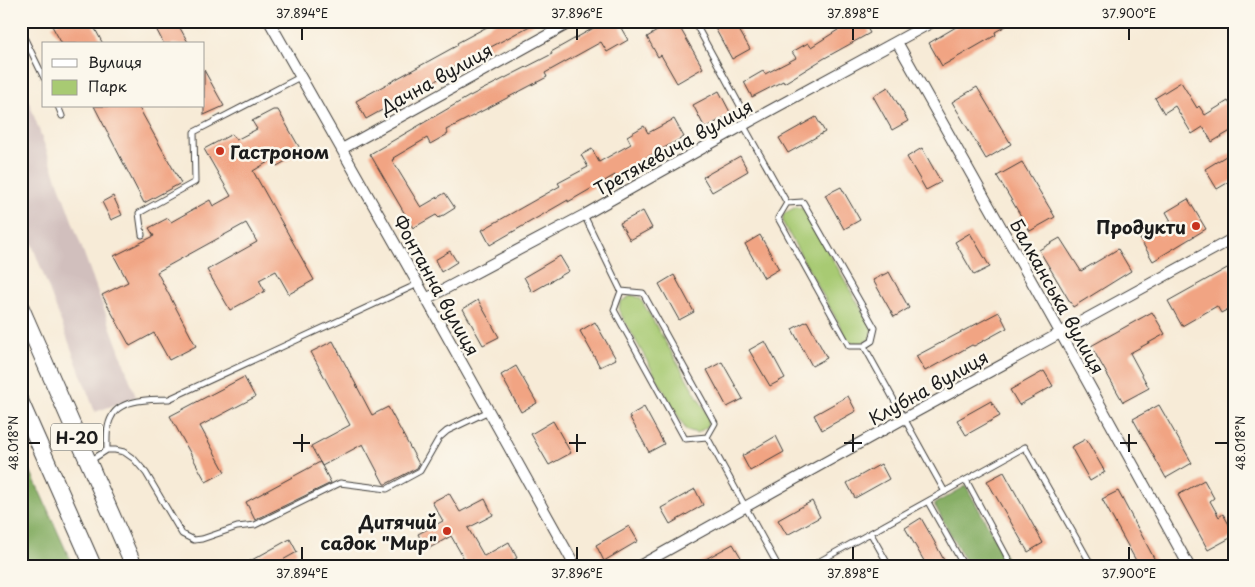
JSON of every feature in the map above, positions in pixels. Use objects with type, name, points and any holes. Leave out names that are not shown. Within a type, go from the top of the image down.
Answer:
[{"type":"main road","name":"Н-20","points":[[21,308],[134,566]]},
{"type":"main road","name":"Н-20","points":[[21,403],[93,566]]},
{"type":"street","name":"Фонтанна вулиця","points":[[269,21],[576,566]]},
{"type":"street","name":"Дачна вулиця","points":[[342,149],[573,21]]},
{"type":"street","name":"Третякевича вулиця","points":[[426,299],[584,215],[934,21]]},
{"type":"street","name":"Балканська вулиця","points":[[897,42],[1189,566]]},
{"type":"street","name":"Клубна вулиця","points":[[639,566],[903,418],[1234,238]]},
{"type":"lane","points":[[694,21],[787,203]]},
{"type":"lane","points":[[21,31],[42,74]]},
{"type":"lane","points":[[142,235],[139,213],[195,182],[194,132],[300,76]]},
{"type":"lane","points":[[59,108],[62,116]]},
{"type":"lane","points":[[803,202],[874,328],[872,341],[864,346],[849,346],[778,218],[787,203],[803,202]]},
{"type":"lane","points":[[584,215],[621,291],[614,310],[685,439],[707,437]]},
{"type":"lane","points":[[106,450],[108,428],[112,414],[127,404],[146,399],[169,399],[418,284]]},
{"type":"lane","points":[[621,291],[643,293],[715,423],[707,437]]},
{"type":"lane","points":[[864,346],[944,492]]},
{"type":"lane","points":[[88,463],[106,450],[124,452],[134,459],[146,473],[182,534],[194,540],[202,539],[237,527],[255,525],[340,483],[388,489],[420,471],[440,438],[447,431],[489,410]]},
{"type":"lane","points":[[707,437],[747,506],[778,566]]},
{"type":"lane","points":[[811,566],[1025,447],[1092,566]]},
{"type":"lane","points":[[966,480],[1010,562],[1010,566]]},
{"type":"lane","points":[[928,502],[964,566]]},
{"type":"lane","points":[[871,534],[889,566]]},
{"type":"shaded area","points":[[21,80],[136,397],[95,412],[21,215]]},
{"type":"green space","points":[[796,207],[804,209],[872,328],[870,339],[860,344],[849,342],[783,223],[783,214]]},
{"type":"green space","points":[[632,295],[640,298],[709,417],[707,427],[697,433],[686,430],[619,311],[620,302]]},
{"type":"green space","points":[[21,450],[73,566],[21,566]]},
{"type":"green space","points":[[966,486],[1007,560],[1005,566],[968,566],[934,504]]},
{"type":"building","points":[[61,21],[91,21],[102,42],[61,42],[52,26]]},
{"type":"building","points":[[152,21],[176,21],[188,42],[163,42]]},
{"type":"building","points":[[498,21],[539,21],[452,68],[453,71],[366,119],[356,101]]},
{"type":"building","points":[[606,21],[617,21],[628,40],[607,52],[601,42],[545,73],[547,77],[446,130],[448,134],[430,144],[427,138],[393,158],[392,160],[421,207],[445,193],[455,208],[439,218],[436,215],[413,228],[370,154],[468,97],[552,54],[551,52]]},
{"type":"building","points":[[676,21],[703,68],[677,83],[661,55],[658,57],[647,37]]},
{"type":"building","points":[[711,21],[734,21],[750,49],[732,59]]},
{"type":"building","points":[[852,21],[863,21],[870,33],[784,83],[783,81],[752,97],[744,82],[763,71],[765,74],[796,58],[792,52],[808,43],[811,47]]},
{"type":"building","points":[[966,21],[1015,21],[995,32],[996,35],[942,66],[929,43]]},
{"type":"building","points":[[205,72],[224,106],[204,115],[205,108]]},
{"type":"building","points":[[1181,82],[1197,108],[1199,106],[1205,115],[1228,101],[1234,110],[1234,129],[1212,142],[1203,127],[1192,134],[1175,106],[1164,113],[1155,98]]},
{"type":"building","points":[[888,87],[908,121],[892,130],[873,96]]},
{"type":"building","points":[[977,87],[1011,144],[986,159],[952,102]]},
{"type":"building","points":[[719,91],[731,114],[705,128],[693,105]]},
{"type":"building","points":[[95,108],[139,108],[181,183],[144,203]]},
{"type":"building","points":[[273,110],[278,110],[302,152],[277,166],[273,159],[253,171],[314,280],[289,294],[276,271],[259,280],[265,291],[230,310],[207,270],[257,242],[246,223],[157,272],[196,346],[169,360],[154,333],[130,346],[102,295],[128,282],[114,256],[154,236],[149,228],[168,218],[171,222],[210,200],[213,206],[231,196],[204,149],[232,134],[236,140],[257,129],[252,121]]},
{"type":"building","points":[[816,117],[825,132],[788,153],[779,138]]},
{"type":"building","points":[[674,119],[684,137],[631,166],[616,177],[615,175],[568,202],[568,200],[490,245],[482,230],[560,186],[558,183],[588,167],[581,155],[592,149],[599,162],[631,144],[627,136],[644,126],[648,133]]},
{"type":"building","points":[[922,148],[941,182],[926,190],[907,157]]},
{"type":"building","points":[[1234,151],[1234,179],[1217,189],[1205,169]]},
{"type":"building","points":[[740,156],[748,171],[712,192],[703,177]]},
{"type":"building","points":[[1022,162],[1055,217],[1030,231],[997,176]]},
{"type":"building","points":[[841,187],[860,220],[844,229],[825,195]]},
{"type":"building","points":[[113,196],[122,215],[111,220],[102,202]]},
{"type":"building","points":[[1188,199],[1206,229],[1153,261],[1140,239],[1171,221],[1166,212]]},
{"type":"building","points":[[643,211],[652,228],[630,240],[620,223]]},
{"type":"building","points":[[970,233],[990,267],[974,275],[955,242]]},
{"type":"building","points":[[760,235],[779,269],[764,278],[745,244]]},
{"type":"building","points":[[1060,238],[1081,271],[1118,249],[1131,271],[1073,307],[1039,250]]},
{"type":"building","points":[[450,251],[457,262],[441,272],[435,260]]},
{"type":"building","points":[[560,256],[569,271],[532,292],[524,277]]},
{"type":"building","points":[[1229,267],[1234,275],[1234,306],[1221,313],[1217,306],[1182,326],[1168,301]]},
{"type":"building","points":[[889,272],[909,308],[894,317],[873,280]]},
{"type":"building","points":[[674,275],[694,312],[679,320],[659,284]]},
{"type":"building","points":[[478,300],[499,337],[483,345],[463,309]]},
{"type":"building","points":[[999,312],[1007,328],[925,371],[916,356]]},
{"type":"building","points":[[1152,312],[1165,334],[1130,353],[1149,388],[1123,402],[1091,346]]},
{"type":"building","points":[[807,321],[827,358],[812,366],[792,329]]},
{"type":"building","points":[[595,322],[616,359],[600,367],[580,331]]},
{"type":"building","points":[[333,341],[372,415],[388,407],[419,464],[417,468],[386,484],[384,484],[363,444],[322,466],[311,446],[350,425],[311,352]]},
{"type":"building","points":[[765,341],[785,378],[770,386],[749,350]]},
{"type":"building","points":[[722,362],[743,399],[727,407],[707,370]]},
{"type":"building","points":[[516,366],[537,403],[521,412],[501,375]]},
{"type":"building","points":[[1044,371],[1053,386],[1019,405],[1010,390]]},
{"type":"building","points":[[244,377],[255,397],[200,426],[225,472],[206,482],[170,416]]},
{"type":"building","points":[[848,396],[856,411],[822,430],[814,415]]},
{"type":"building","points":[[991,401],[1000,416],[966,435],[957,420]]},
{"type":"building","points":[[1159,405],[1192,463],[1166,478],[1133,419]]},
{"type":"building","points":[[644,407],[664,444],[649,452],[629,416]]},
{"type":"building","points":[[553,421],[571,453],[549,465],[531,434]]},
{"type":"building","points":[[776,436],[784,452],[750,471],[742,456]]},
{"type":"building","points":[[1086,439],[1105,472],[1090,481],[1071,447]]},
{"type":"building","points":[[320,462],[331,483],[255,520],[246,502]]},
{"type":"building","points":[[881,464],[889,479],[855,498],[847,483]]},
{"type":"building","points":[[1004,472],[1043,543],[1028,552],[987,481]]},
{"type":"building","points":[[1204,480],[1214,498],[1210,501],[1219,517],[1223,514],[1234,533],[1234,536],[1208,550],[1178,495]]},
{"type":"building","points":[[695,489],[703,505],[670,524],[661,508]]},
{"type":"building","points":[[1118,491],[1155,560],[1144,566],[1139,566],[1102,499]]},
{"type":"building","name":"Дитячий садок \"Мир\"","points":[[449,493],[460,512],[485,499],[493,515],[468,528],[484,556],[509,542],[517,558],[502,566],[465,566],[467,564],[451,536],[426,550],[418,534],[443,521],[432,502]]},
{"type":"building","points":[[812,501],[820,517],[787,535],[778,520]]},
{"type":"building","points":[[921,518],[947,566],[927,566],[905,528]]},
{"type":"building","points":[[629,526],[638,541],[604,561],[596,545]]},
{"type":"building","points":[[290,539],[297,552],[272,566],[241,566]]},
{"type":"building","points":[[733,544],[742,559],[729,566],[693,566]]},
{"type":"place","name":"Гастроном","points":[[220,151]]},
{"type":"place","name":"Продукти","points":[[1196,226]]},
{"type":"place","name":"Дитячий садок \"Мир\"","points":[[447,531]]}]
